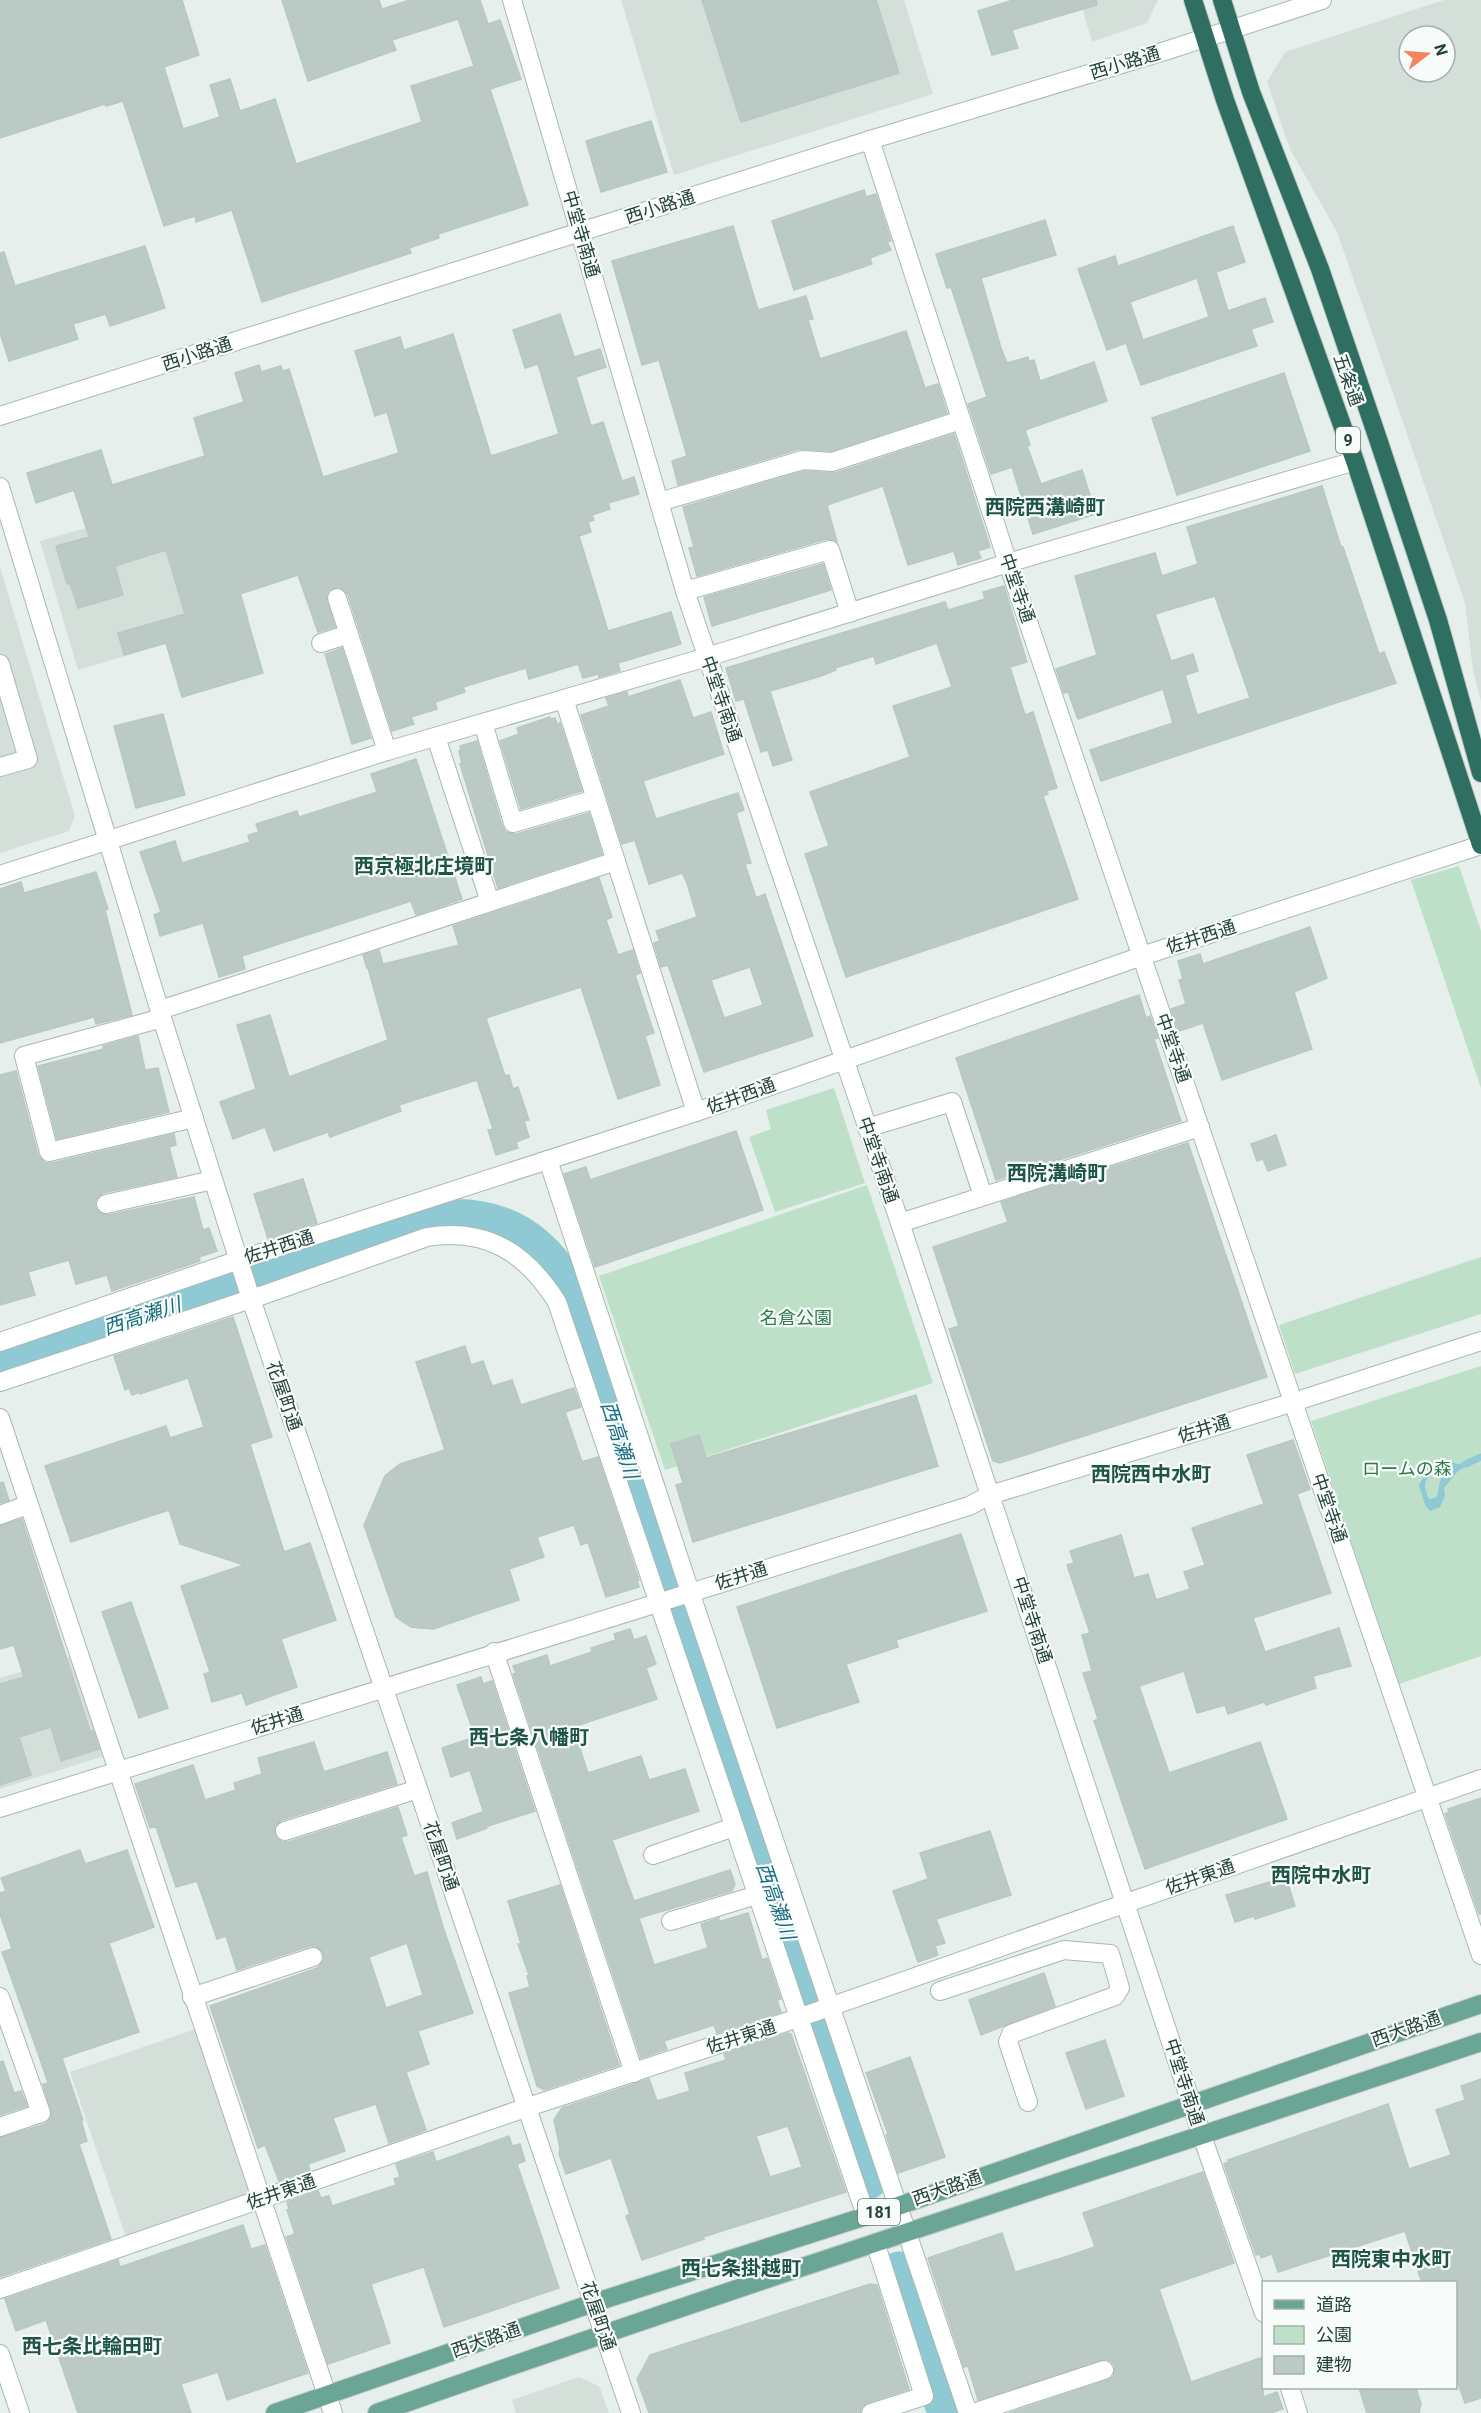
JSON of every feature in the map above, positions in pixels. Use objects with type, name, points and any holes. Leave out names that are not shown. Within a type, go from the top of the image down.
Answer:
[{"type":"highway","name":"五条通","points":[[1193,0],[1204,38],[1355,461],[1481,845]]},
{"type":"highway","name":"五条通","points":[[1222,0],[1251,92],[1320,269],[1375,431],[1438,620],[1481,773]]},
{"type":"main road","name":"西大路通","points":[[275,2413],[593,2303],[898,2206],[1481,2004]]},
{"type":"main road","name":"西大路通","points":[[377,2413],[604,2333],[876,2245],[1481,2042]]},
{"type":"street","name":"中堂寺南通","points":[[512,0],[582,232],[685,591],[900,1223],[1202,2136],[1262,2310]]},
{"type":"street","name":"西小路通","points":[[0,416],[870,140],[1322,0]]},
{"type":"street","name":"中堂寺通","points":[[870,140],[1008,563],[1481,1954]]},
{"type":"street","points":[[659,502],[803,460],[832,462],[962,420]]},
{"type":"street","points":[[0,875],[387,751],[707,657],[1008,563],[1355,461]]},
{"type":"street","name":"花屋町通","points":[[0,487],[250,1296],[525,2108],[631,2413]]},
{"type":"street","points":[[685,591],[830,550],[850,613]]},
{"type":"street","points":[[337,598],[387,751]]},
{"type":"street","points":[[321,643],[349,634]]},
{"type":"street","points":[[0,664],[28,759],[0,767]]},
{"type":"street","points":[[564,699],[696,1112]]},
{"type":"street","points":[[483,723],[513,823],[596,799]]},
{"type":"street","points":[[436,737],[490,902]]},
{"type":"street","name":"佐井西通","points":[[0,1342],[696,1112],[1142,956],[1481,845]]},
{"type":"street","points":[[194,1118],[49,1152],[24,1056],[161,1014],[616,861]]},
{"type":"street","points":[[867,1128],[952,1102],[983,1196]]},
{"type":"street","points":[[900,1223],[1200,1127]]},
{"type":"street","points":[[548,1160],[687,1592],[831,2006],[968,2413]]},
{"type":"street","points":[[106,1204],[213,1180]]},
{"type":"street","points":[[0,1382],[427,1237],[466,1234],[488,1240],[529,1265],[546,1284],[557,1302],[866,2216]]},
{"type":"street","name":"佐井通","points":[[0,1808],[494,1652],[969,1506],[990,1495],[1294,1402],[1481,1341]]},
{"type":"street","points":[[0,1418],[116,1771],[333,2413]]},
{"type":"street","points":[[0,1515],[27,1505]]},
{"type":"street","points":[[494,1652],[634,2073]]},
{"type":"street","name":"佐井東通","points":[[0,2289],[525,2108],[798,2018],[1481,1779]]},
{"type":"street","points":[[285,1831],[418,1790]]},
{"type":"street","points":[[652,1856],[734,1827]]},
{"type":"street","points":[[671,1921],[757,1895]]},
{"type":"street","points":[[940,1991],[1064,1950],[1110,1954],[1120,1988],[1115,1996],[1011,2034],[1008,2042],[1028,2102]]},
{"type":"street","points":[[192,1997],[313,1957]]},
{"type":"street","points":[[0,1997],[41,2113],[0,2127]]},
{"type":"street","points":[[871,2413],[924,2396],[876,2245]]},
{"type":"street","points":[[0,2354],[20,2413]]},
{"type":"street","points":[[973,2413],[1104,2370]]},
{"type":"street","points":[[1290,2389],[1299,2413]]},
{"type":"shaded area","points":[[621,0],[904,0],[933,94],[674,175]]},
{"type":"shaded area","points":[[1080,0],[1158,0],[1147,23],[1092,42]]},
{"type":"shaded area","points":[[1444,0],[1481,0],[1481,701],[1473,671],[1465,603],[1395,399],[1337,232],[1290,149],[1267,82],[1285,52]]},
{"type":"shaded area","points":[[212,492],[249,619],[78,670],[40,541]]},
{"type":"shaded area","points":[[0,567],[75,816],[69,831],[0,853]]},
{"type":"shaded area","points":[[72,1656],[104,1756],[0,1789],[0,1678]]},
{"type":"shaded area","points":[[196,2029],[250,2187],[242,2200],[127,2240],[70,2072]]},
{"type":"shaded area","points":[[579,2377],[599,2386],[609,2413],[516,2413],[512,2400]]},
{"type":"green space","points":[[1459,866],[1481,931],[1481,1088],[1411,880]]},
{"type":"green space","points":[[834,1088],[865,1183],[775,1212],[749,1137],[771,1129],[766,1110]]},
{"type":"green space","name":"名倉公園","points":[[867,1185],[933,1383],[665,1470],[599,1276]]},
{"type":"green space","points":[[1481,1257],[1481,1314],[1295,1374],[1279,1325]]},
{"type":"green space","name":"ロームの森","points":[[1481,1366],[1481,1656],[1399,1684],[1311,1421]]},
{"type":"water","points":[[1451,1461],[1456,1464],[1466,1463],[1466,1466],[1458,1471],[1444,1488],[1445,1496],[1440,1507],[1430,1511],[1425,1505],[1419,1485],[1431,1465]],"holes":[[[1439,1470],[1443,1475],[1437,1497],[1428,1498],[1426,1480]]]},
{"type":"building","points":[[0,0],[182,0],[199,55],[164,67],[183,129],[220,117],[210,85],[230,79],[240,111],[275,99],[296,164],[422,122],[411,86],[474,66],[458,19],[392,40],[396,50],[308,81],[282,0],[379,0],[382,9],[410,0],[480,0],[488,24],[500,20],[521,79],[490,89],[528,205],[438,234],[439,238],[409,248],[411,253],[262,302],[232,210],[196,222],[195,216],[164,226],[123,101],[106,106],[105,104],[0,138]]},
{"type":"building","points":[[702,0],[876,0],[899,73],[741,122]]},
{"type":"building","points":[[1013,0],[1096,0],[1097,5],[1012,30],[1018,48],[992,55],[978,11]]},
{"type":"building","points":[[651,121],[667,172],[601,192],[586,141]]},
{"type":"building","points":[[864,190],[866,197],[876,194],[891,241],[887,242],[891,250],[870,258],[872,264],[794,290],[772,221]]},
{"type":"building","points":[[1045,220],[1056,255],[981,278],[1001,348],[1007,363],[1028,357],[1029,361],[1034,360],[1040,381],[1094,362],[1107,401],[1025,430],[1030,445],[1027,446],[1041,484],[1082,470],[1096,514],[1033,534],[1012,467],[991,474],[968,404],[987,397],[951,287],[947,288],[936,254]]},
{"type":"building","points":[[733,226],[758,310],[806,296],[813,319],[808,320],[820,359],[906,331],[925,388],[938,384],[947,413],[831,451],[800,449],[678,485],[672,461],[687,456],[659,360],[642,365],[612,261]]},
{"type":"building","points":[[1233,226],[1245,262],[1216,272],[1228,311],[1265,298],[1273,322],[1251,329],[1257,346],[1141,385],[1126,343],[1107,350],[1078,269],[1115,256],[1118,266]],"holes":[[[1197,278],[1209,317],[1143,340],[1130,302]]]},
{"type":"building","points":[[145,246],[165,308],[110,326],[106,314],[73,324],[78,339],[9,361],[0,333],[0,253],[4,252],[15,286]]},
{"type":"building","points":[[560,314],[574,357],[600,349],[606,367],[576,377],[591,426],[603,422],[622,481],[634,477],[639,494],[608,503],[610,509],[592,515],[594,520],[588,522],[591,532],[579,536],[608,631],[671,612],[681,644],[618,663],[620,671],[599,677],[598,674],[583,678],[578,664],[529,679],[526,668],[463,687],[465,692],[435,702],[437,709],[411,717],[414,724],[392,731],[348,595],[340,587],[329,590],[326,596],[335,627],[318,632],[298,575],[240,594],[263,673],[182,697],[166,643],[124,655],[118,633],[185,614],[166,550],[115,566],[123,595],[78,608],[70,583],[67,584],[56,546],[89,537],[74,490],[36,503],[27,473],[101,450],[112,485],[205,456],[194,418],[244,402],[235,373],[259,365],[261,372],[281,366],[283,371],[289,369],[323,477],[399,453],[387,412],[375,416],[355,351],[400,337],[404,350],[453,334],[491,456],[559,434],[538,364],[525,368],[513,330]]},
{"type":"building","points":[[1284,373],[1310,451],[1177,495],[1152,418]]},
{"type":"building","points":[[954,434],[990,547],[978,551],[981,558],[958,565],[954,551],[908,565],[883,486],[827,505],[837,542],[827,539],[697,576],[689,548],[694,547],[683,507],[804,471],[835,473]]},
{"type":"building","points":[[1322,486],[1379,654],[1384,652],[1396,683],[1101,781],[1090,750],[1173,723],[1163,689],[1078,719],[1068,692],[1064,693],[1056,669],[1097,655],[1075,576],[1155,553],[1162,576],[1198,564],[1187,527]],"holes":[[[1215,596],[1250,698],[1197,715],[1185,675],[1198,671],[1193,654],[1171,661],[1155,614]]]},
{"type":"building","points":[[823,564],[831,590],[712,626],[704,597]]},
{"type":"building","points":[[1004,586],[1027,662],[1010,667],[1025,715],[1033,712],[1057,788],[1046,791],[1048,794],[1043,796],[1078,899],[846,977],[805,854],[829,846],[810,792],[910,757],[893,706],[952,687],[937,643],[876,664],[874,656],[835,668],[836,670],[818,677],[770,691],[792,760],[773,766],[768,750],[761,752],[744,699],[736,701],[726,668],[945,602],[948,610],[985,599],[983,592]]},
{"type":"building","points":[[342,648],[371,738],[352,744],[325,654]]},
{"type":"building","points":[[680,680],[693,718],[711,712],[724,754],[643,781],[656,819],[738,793],[744,810],[736,813],[751,863],[745,864],[756,898],[765,894],[813,1036],[704,1072],[668,965],[661,967],[654,943],[660,941],[656,931],[697,917],[687,883],[682,873],[649,884],[635,840],[622,844],[581,715],[609,706],[606,698],[627,692],[628,697]],"holes":[[[750,967],[763,1005],[724,1018],[711,980]]]},
{"type":"building","points":[[163,714],[185,795],[136,808],[114,726]]},
{"type":"building","points":[[550,717],[555,718],[557,724],[560,723],[582,791],[521,809],[500,741],[519,734],[517,728]]},
{"type":"building","points":[[477,741],[502,826],[506,832],[516,834],[589,813],[602,854],[498,888],[460,764],[462,764],[460,746]]},
{"type":"building","points":[[416,759],[462,899],[416,915],[411,901],[242,956],[245,969],[219,977],[203,923],[160,936],[154,915],[161,912],[140,852],[175,841],[182,863],[250,842],[248,835],[259,832],[256,824],[297,811],[299,817],[377,792],[371,774]]},
{"type":"building","points":[[96,872],[108,909],[105,910],[132,1015],[96,1024],[94,1017],[0,1043],[0,889],[21,882],[24,893]]},
{"type":"building","points":[[599,878],[612,917],[606,920],[618,955],[633,950],[640,973],[635,975],[654,1033],[645,1036],[660,1085],[618,1099],[581,987],[486,1018],[505,1076],[509,1075],[513,1089],[518,1087],[529,1120],[524,1121],[529,1137],[516,1142],[518,1148],[496,1155],[488,1130],[493,1129],[477,1080],[399,1105],[401,1111],[330,1137],[328,1132],[274,1151],[265,1127],[233,1139],[220,1102],[256,1089],[237,1025],[270,1015],[289,1077],[388,1040],[368,968],[459,945],[453,926]]},
{"type":"building","points":[[1310,927],[1327,978],[1294,992],[1312,1049],[1222,1080],[1203,1023],[1179,1031],[1171,1009],[1186,1004],[1179,980],[1183,979],[1178,961],[1200,954],[1203,964]]},
{"type":"building","points":[[379,950],[383,964],[367,968],[363,955]]},
{"type":"building","points":[[1139,995],[1146,1018],[1150,1016],[1158,1038],[1154,1039],[1181,1121],[996,1180],[956,1058]]},
{"type":"building","points":[[138,1036],[145,1070],[158,1068],[169,1112],[57,1139],[38,1066],[104,1049],[103,1046]]},
{"type":"building","points":[[16,1071],[38,1155],[45,1163],[174,1134],[176,1145],[169,1147],[177,1177],[103,1193],[96,1200],[95,1207],[102,1214],[108,1215],[194,1197],[203,1230],[209,1228],[217,1251],[199,1257],[200,1261],[112,1291],[107,1275],[76,1284],[69,1260],[28,1272],[35,1295],[0,1305],[0,1075]]},
{"type":"building","points":[[736,1131],[763,1210],[595,1267],[564,1174],[586,1167],[590,1180]]},
{"type":"building","points":[[1276,1135],[1286,1165],[1268,1171],[1263,1159],[1257,1161],[1251,1144]]},
{"type":"building","points":[[1188,1143],[1267,1377],[1000,1463],[993,1461],[949,1329],[959,1326],[933,1247],[1008,1222],[1001,1202]]},
{"type":"building","points":[[303,1179],[317,1223],[268,1239],[254,1194]]},
{"type":"building","points":[[233,1317],[272,1437],[250,1444],[284,1552],[310,1543],[336,1620],[281,1639],[297,1687],[246,1705],[242,1693],[212,1702],[204,1674],[210,1672],[181,1586],[244,1565],[180,1544],[169,1510],[71,1542],[45,1466],[166,1426],[170,1438],[204,1427],[188,1378],[132,1395],[129,1388],[125,1390],[114,1356]]},
{"type":"building","points":[[465,1346],[471,1365],[483,1361],[492,1386],[512,1380],[521,1405],[574,1388],[581,1407],[565,1412],[582,1462],[598,1457],[639,1580],[637,1580],[639,1587],[606,1597],[588,1542],[581,1545],[574,1525],[537,1537],[544,1557],[509,1569],[519,1600],[433,1629],[411,1627],[396,1617],[364,1525],[385,1476],[400,1464],[445,1450],[416,1362]]},
{"type":"building","points":[[916,1395],[938,1466],[693,1542],[676,1485],[683,1483],[671,1444],[699,1435],[706,1458]]},
{"type":"building","points":[[1293,1440],[1310,1489],[1297,1494],[1331,1593],[1253,1618],[1265,1652],[1339,1628],[1351,1666],[1313,1676],[1316,1688],[1266,1705],[1264,1702],[1228,1714],[1225,1705],[1197,1713],[1184,1671],[1139,1686],[1169,1773],[1260,1742],[1287,1819],[1145,1869],[1094,1721],[1098,1719],[1083,1673],[1092,1671],[1082,1635],[1090,1633],[1067,1565],[1074,1563],[1070,1551],[1121,1535],[1134,1578],[1148,1574],[1156,1600],[1190,1589],[1184,1572],[1205,1565],[1192,1528],[1264,1504],[1247,1455]]},
{"type":"building","points":[[3,1482],[9,1500],[0,1503],[0,1483]]},
{"type":"building","points":[[22,1519],[90,1731],[93,1731],[99,1749],[61,1761],[51,1727],[19,1737],[31,1775],[0,1785],[0,1684],[24,1677],[14,1645],[0,1649],[0,1526]]},
{"type":"building","points":[[961,1534],[987,1611],[896,1640],[898,1647],[846,1664],[859,1702],[777,1728],[737,1607]]},
{"type":"building","points":[[131,1602],[168,1708],[139,1718],[102,1612]]},
{"type":"building","points":[[630,1629],[634,1640],[646,1636],[656,1664],[646,1668],[657,1699],[573,1727],[588,1773],[641,1756],[649,1780],[685,1769],[699,1811],[612,1840],[634,1901],[730,1870],[735,1884],[732,1891],[639,1918],[654,1965],[708,1948],[701,1924],[719,1918],[718,1922],[748,1913],[762,1960],[767,1958],[781,1999],[777,2000],[781,2012],[717,2033],[714,2025],[664,2041],[667,2049],[641,2058],[513,1674],[516,1673],[513,1666],[547,1655],[550,1666],[592,1652],[591,1648],[616,1640],[614,1634]]},
{"type":"building","points":[[481,1677],[483,1684],[492,1681],[535,1811],[488,1826],[470,1770],[451,1777],[442,1748],[475,1737],[457,1685]]},
{"type":"building","points":[[314,1742],[324,1772],[387,1752],[397,1784],[282,1820],[274,1828],[275,1835],[282,1842],[288,1842],[398,1807],[407,1835],[401,1837],[414,1876],[427,1872],[443,1927],[473,2013],[418,2031],[429,2064],[406,2072],[426,2130],[389,2143],[376,2104],[333,2118],[345,2151],[308,2164],[310,2170],[279,2181],[265,2145],[258,2148],[210,2006],[317,1968],[324,1960],[323,1953],[316,1946],[310,1946],[237,1970],[226,1936],[217,1939],[197,1881],[176,1887],[156,1827],[150,1828],[135,1784],[193,1765],[205,1800],[236,1790],[234,1783],[262,1774],[258,1758]],"holes":[[[407,1943],[423,1995],[386,2008],[369,1957]]]},
{"type":"building","points":[[1481,1798],[1481,1914],[1479,1914],[1445,1814],[1449,1812],[1448,1809]]},
{"type":"building","points":[[482,1812],[487,1828],[457,1839],[452,1823]]},
{"type":"building","points":[[990,1831],[1011,1895],[936,1919],[945,1943],[935,1946],[938,1955],[918,1962],[893,1891],[928,1879],[920,1853]]},
{"type":"building","points":[[80,1850],[85,1864],[127,1850],[154,1927],[109,1943],[139,2032],[62,2058],[83,2120],[81,2120],[87,2141],[79,2144],[111,2239],[0,2277],[0,2138],[45,2124],[52,2115],[43,2084],[48,2083],[2,1952],[12,1949],[0,1914],[0,1893],[6,1891],[1,1878]]},
{"type":"building","points":[[1286,1877],[1295,1906],[1255,1919],[1254,1916],[1235,1922],[1226,1895]]},
{"type":"building","points":[[560,1885],[619,2065],[544,2090],[537,2086],[509,1993],[530,1987],[527,1976],[529,1975],[518,1944],[521,1944],[508,1901]]},
{"type":"building","points":[[1044,1973],[1055,2006],[981,2035],[969,2000]]},
{"type":"building","points":[[788,2033],[791,2034],[846,2192],[703,2237],[704,2239],[642,2260],[626,2216],[630,2214],[611,2158],[566,2174],[559,2154],[560,2148],[554,2120],[562,2108],[649,2079],[657,2101],[690,2091],[685,2073],[726,2060],[724,2054]],"holes":[[[788,2126],[802,2167],[770,2177],[756,2136]]]},
{"type":"building","points":[[1105,2040],[1124,2096],[1086,2109],[1066,2053]]},
{"type":"building","points":[[910,2057],[945,2157],[898,2173],[886,2135],[888,2134],[866,2073]]},
{"type":"building","points":[[3,2061],[14,2093],[21,2091],[27,2106],[0,2115],[0,2062]]},
{"type":"building","points":[[1481,2079],[1481,2398],[1465,2403],[1457,2381],[1457,2281],[1421,2281],[1405,2231],[1278,2272],[1272,2254],[1261,2258],[1260,2254],[1256,2255],[1224,2164],[1229,2162],[1228,2160],[1388,2104],[1409,2169],[1451,2155],[1436,2110],[1465,2100],[1461,2086]]},
{"type":"building","points":[[509,2136],[512,2146],[520,2144],[525,2161],[517,2164],[559,2288],[444,2327],[424,2267],[395,2276],[371,2284],[390,2343],[328,2364],[286,2237],[295,2234],[287,2210],[289,2209],[287,2202],[318,2191],[321,2198],[329,2196],[332,2206],[396,2185],[394,2179],[400,2177],[396,2164],[433,2152],[436,2162]]},
{"type":"building","points":[[1203,2172],[1234,2263],[1159,2289],[1191,2382],[1262,2357],[1263,2397],[1277,2392],[1283,2409],[1270,2413],[1009,2413],[1108,2380],[1113,2377],[1115,2367],[1111,2361],[1106,2359],[978,2400],[968,2366],[964,2367],[928,2258],[1002,2233],[1015,2272],[1095,2247],[1083,2213]]},
{"type":"building","points":[[243,2225],[251,2249],[265,2245],[308,2373],[227,2400],[218,2372],[181,2384],[191,2413],[78,2413],[46,2320],[16,2331],[5,2299],[118,2260],[120,2267]]},
{"type":"building","points":[[870,2284],[877,2285],[909,2389],[867,2403],[862,2406],[860,2413],[649,2413],[637,2379],[650,2355]]},
{"type":"building","points":[[1359,2389],[1416,2389],[1421,2404],[1419,2413],[1367,2413]]},
{"type":"waterway","name":"西高瀬川","points":[[0,1364],[432,1220],[457,1218],[480,1220],[519,1235],[536,1247],[551,1263],[576,1304],[681,1631],[779,1911],[868,2180]]},
{"type":"waterway","points":[[596,1368],[613,1382]]},
{"type":"waterway","points":[[1466,1464],[1481,1457]]},
{"type":"waterway","points":[[687,1647],[705,1661]]},
{"type":"waterway","name":"西高瀬川","points":[[899,2271],[947,2413]]},
{"type":"district","name":"西院西溝崎町","points":[[1045,507]]},
{"type":"district","name":"西京極北庄境町","points":[[424,866]]},
{"type":"district","name":"西院溝崎町","points":[[1057,1173]]},
{"type":"district","name":"西院西中水町","points":[[1151,1474]]},
{"type":"district","name":"西七条八幡町","points":[[529,1737]]},
{"type":"district","name":"西院中水町","points":[[1321,1875]]},
{"type":"district","name":"西院東中水町","points":[[1391,2259]]},
{"type":"district","name":"西七条掛越町","points":[[741,2268]]},
{"type":"district","name":"西七条比輪田町","points":[[92,2346]]}]
